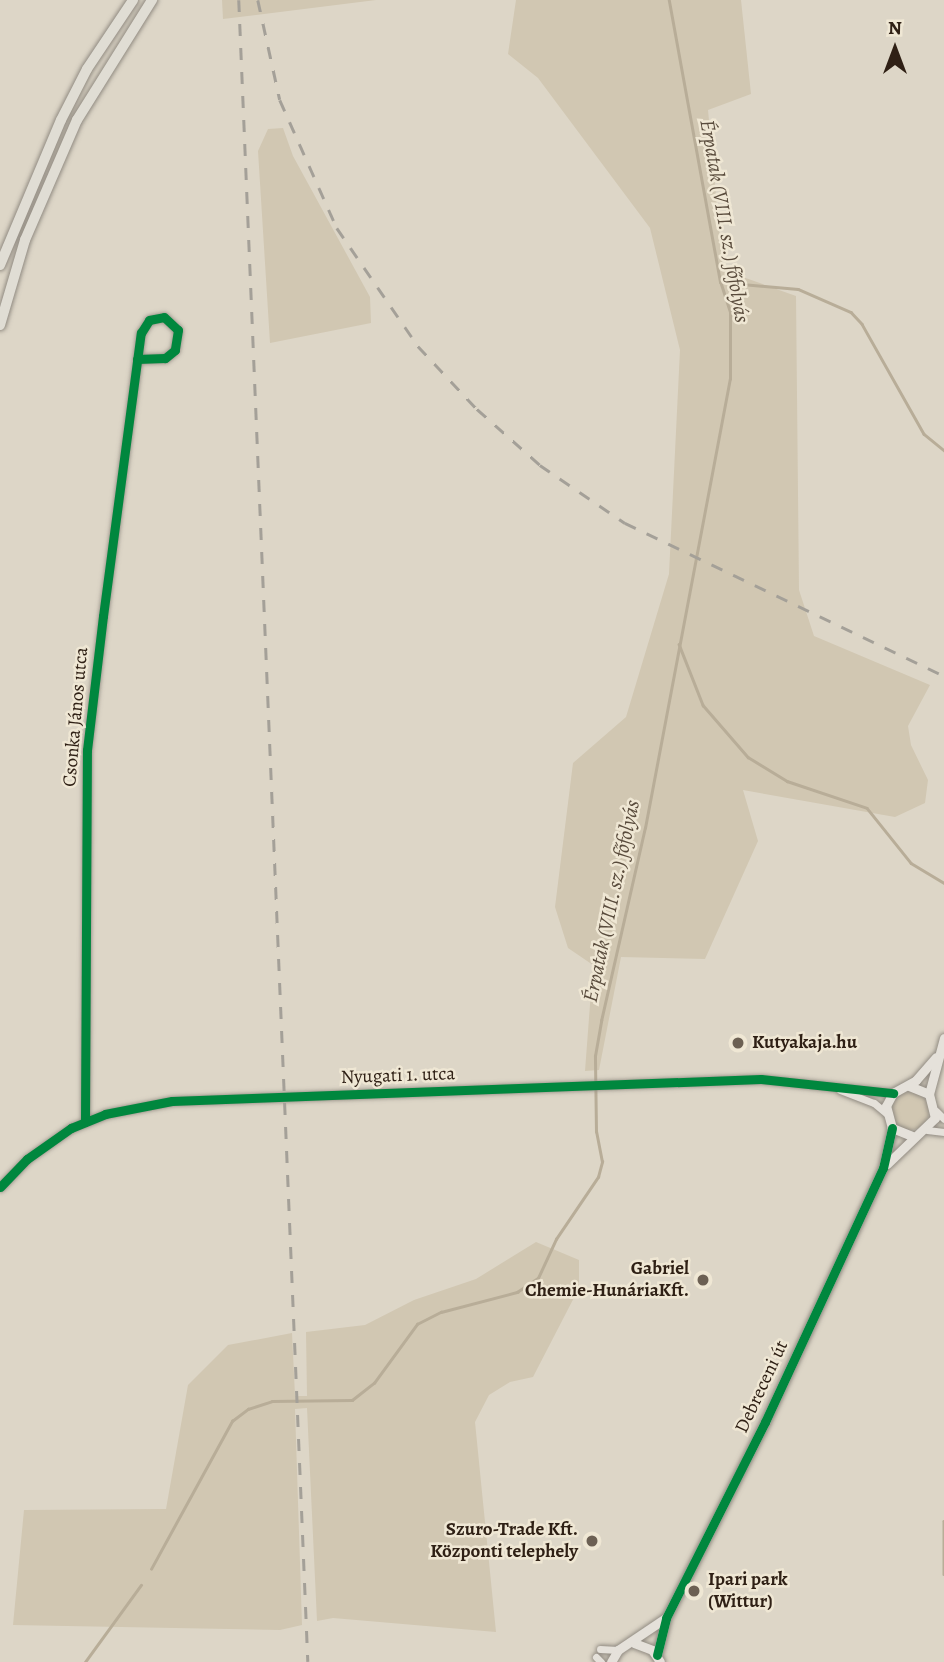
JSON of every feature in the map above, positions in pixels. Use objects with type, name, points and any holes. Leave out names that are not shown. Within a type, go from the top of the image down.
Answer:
[{"type":"main road","points":[[0,265],[61,120],[87,69],[133,0]]},
{"type":"main road","points":[[0,325],[25,240],[78,120],[152,0]]},
{"type":"street","name":"Csonka János utca","points":[[85,1122],[88,750],[137,359],[141,333],[149,320],[164,317],[178,330],[175,350],[165,358],[137,359]]},
{"type":"street","points":[[944,1038],[936,1056],[929,1094],[936,1111],[944,1119]]},
{"type":"street","points":[[883,1168],[892,1128],[886,1113],[893,1093],[909,1086],[936,1056]]},
{"type":"street","name":"Nyugati 1. utca","points":[[0,1187],[39,1149],[85,1122],[172,1101],[761,1079],[893,1093]]},
{"type":"street","name":"Nyugati 1. utca","points":[[822,1084],[873,1102],[886,1113]]},
{"type":"street","points":[[909,1086],[929,1094]]},
{"type":"street","points":[[927,1130],[936,1111]]},
{"type":"street","points":[[892,1128],[912,1136]]},
{"type":"street","points":[[883,1168],[912,1136],[927,1130],[944,1132]]},
{"type":"street","name":"Debreceni út","points":[[666,1618],[765,1422],[883,1168]]},
{"type":"street","points":[[600,1649],[618,1650],[634,1643],[666,1618]]},
{"type":"street","points":[[634,1643],[658,1658],[666,1618]]},
{"type":"street","points":[[611,1662],[618,1650]]},
{"type":"shaded area","points":[[222,0],[376,0],[223,19]]},
{"type":"shaded area","points":[[516,0],[741,0],[751,94],[708,110],[723,270],[796,296],[799,590],[814,636],[930,685],[908,726],[911,745],[928,780],[925,803],[895,817],[743,790],[758,841],[705,959],[621,957],[599,1070],[585,1071],[593,965],[568,948],[555,907],[573,763],[626,717],[669,574],[680,350],[650,228],[538,78],[508,54]]},
{"type":"shaded area","points":[[283,128],[293,156],[370,297],[371,323],[270,343],[258,151],[268,129]]},
{"type":"shaded area","points":[[910,1092],[924,1097],[929,1111],[924,1125],[910,1130],[896,1125],[891,1111],[896,1097]]},
{"type":"shaded area","points":[[536,1242],[579,1260],[579,1288],[533,1377],[510,1382],[489,1395],[475,1422],[496,1632],[333,1618],[317,1621],[307,1408],[295,1409],[302,1625],[280,1630],[13,1625],[24,1510],[166,1509],[188,1385],[228,1345],[292,1333],[295,1396],[307,1396],[306,1332],[365,1325],[414,1300],[476,1279]]},
{"type":"waterway","name":"Érpatak (VIII. sz.) főfolyás","points":[[151,1569],[232,1421],[248,1409],[272,1401],[352,1400],[374,1383],[417,1324],[441,1312],[517,1292],[538,1278],[556,1239],[598,1177],[602,1162],[596,1132],[595,1056],[645,828],[730,379],[730,312],[720,282],[669,0]]},
{"type":"waterway","points":[[720,282],[798,289],[851,312],[862,324],[924,434],[944,450]]},
{"type":"waterway","points":[[679,644],[703,705],[748,757],[787,781],[867,808],[911,863],[944,883]]},
{"type":"waterway","points":[[944,1521],[944,1574]]},
{"type":"waterway","name":"Érpatak (VIII. sz.) főfolyás","points":[[85,1662],[141,1585]]},
{"type":"railway","points":[[239,0],[308,1662]]},
{"type":"railway","points":[[258,0],[280,100],[337,228],[418,346],[477,409],[540,465],[625,523],[944,676]]},
{"type":"cycle path","points":[[85,1122],[87,750],[103,616],[141,333],[149,320],[164,317],[178,330],[175,350],[165,358],[137,359]]},
{"type":"cycle path","points":[[0,1187],[27,1159],[71,1128],[105,1114],[172,1101],[761,1079],[893,1093]]},
{"type":"cycle path","points":[[657,1655],[666,1618],[765,1422],[883,1168],[892,1128]]},
{"type":"place","name":"Kutyakaja.hu","points":[[738,1043]]},
{"type":"place","name":"Gabriel Chemie-HunáriaKft.","points":[[703,1280]]},
{"type":"place","name":"Szuro-Trade Kft. Központi telephely","points":[[592,1541]]},
{"type":"place","name":"Ipari park (Wittur)","points":[[694,1591]]}]
